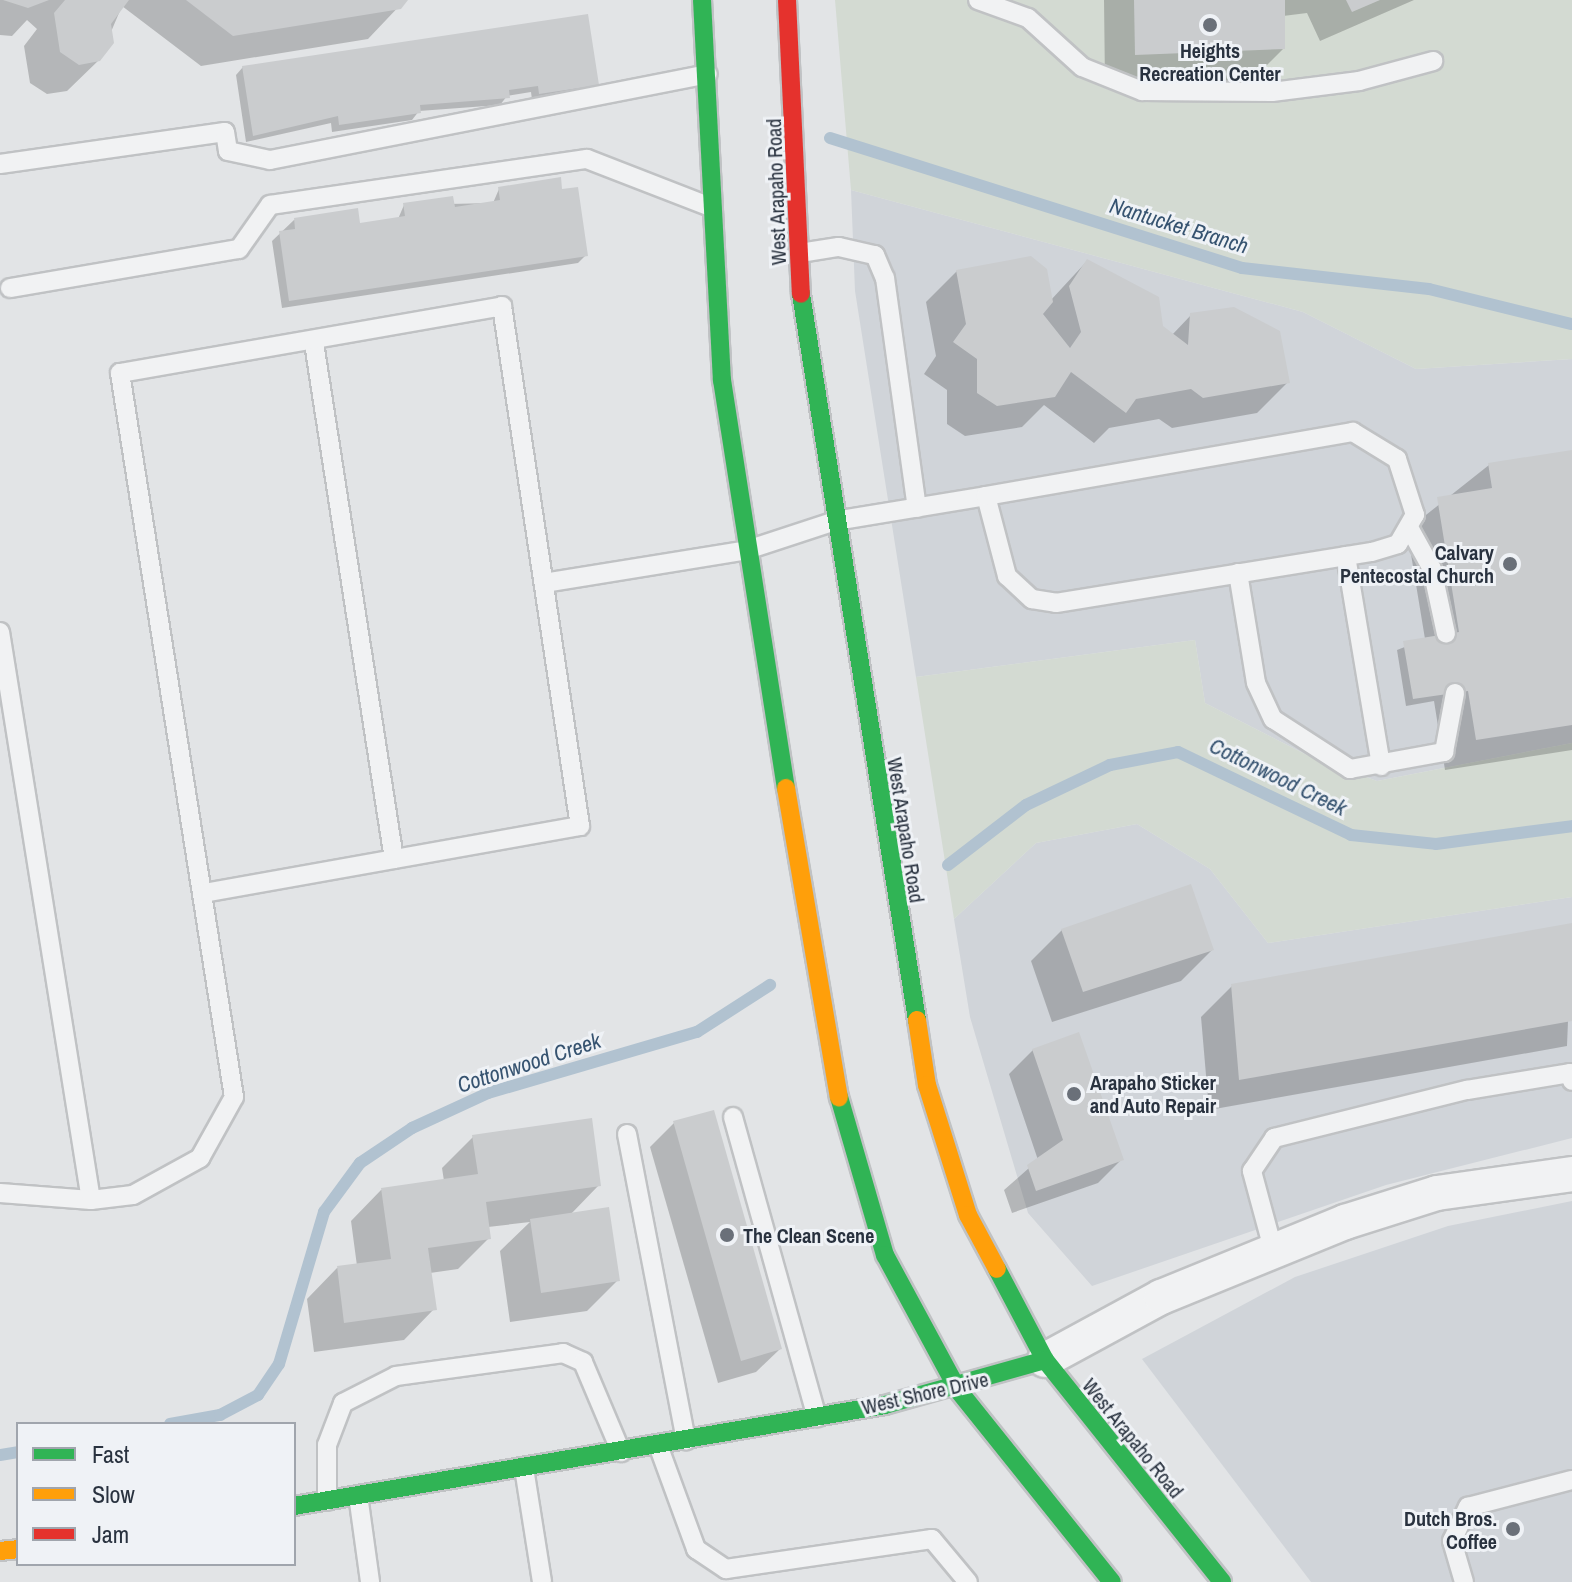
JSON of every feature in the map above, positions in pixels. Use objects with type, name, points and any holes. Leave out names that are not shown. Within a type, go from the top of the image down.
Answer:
[{"type":"main road","points":[[702,0],[711,74],[714,309],[747,550],[828,1052],[852,1150],[885,1255],[958,1390],[1112,1582]]},
{"type":"main road","name":"West Arapaho Road","points":[[787,0],[799,253],[835,521],[927,1085],[968,1215],[1045,1360],[1222,1582]]},
{"type":"main road","name":"West Shore Drive","points":[[296,1506],[621,1452],[958,1390],[1045,1360]]},
{"type":"street","name":"West Shore Drive","points":[[1045,1360],[1161,1297],[1273,1249],[1437,1193],[1571,1177]]},
{"type":"lane","points":[[978,0],[1028,18],[1082,67],[1142,91],[1272,92],[1359,81],[1433,61]]},
{"type":"lane","points":[[0,164],[225,132],[228,151],[270,160],[711,74]]},
{"type":"lane","points":[[10,288],[239,249],[270,205],[587,159],[711,207]]},
{"type":"lane","points":[[799,253],[839,247],[875,255],[885,278],[917,508]]},
{"type":"lane","points":[[0,1193],[91,1200],[133,1195],[200,1158],[234,1097],[120,373],[314,343],[502,306],[580,826],[203,893]]},
{"type":"lane","points":[[314,343],[394,859]]},
{"type":"lane","points":[[544,583],[747,550],[835,521],[1353,432],[1397,459],[1413,491],[1411,531],[1432,569],[1446,634]]},
{"type":"lane","points":[[986,496],[1007,576],[1032,599],[1056,603],[1346,556],[1398,544],[1411,531]]},
{"type":"lane","points":[[1346,556],[1381,766]]},
{"type":"lane","points":[[1238,573],[1256,683],[1273,719],[1350,769],[1381,766],[1444,752],[1455,693]]},
{"type":"lane","points":[[0,632],[91,1200]]},
{"type":"lane","points":[[1273,1249],[1252,1171],[1274,1138],[1467,1090],[1570,1073],[1572,1081]]},
{"type":"lane","points":[[733,1117],[817,1417]]},
{"type":"lane","points":[[627,1134],[686,1440]]},
{"type":"lane","points":[[327,1501],[327,1445],[343,1403],[396,1376],[563,1353],[583,1362],[621,1452]]},
{"type":"lane","points":[[658,1445],[696,1549],[726,1569],[932,1539],[968,1582]]},
{"type":"lane","points":[[524,1468],[542,1582]]},
{"type":"lane","points":[[1464,1582],[1452,1541],[1468,1507],[1572,1480]]},
{"type":"lane","points":[[358,1495],[370,1582]]},
{"type":"shaded area","points":[[835,0],[1572,0],[1572,359],[1416,369],[1303,312],[851,190]]},
{"type":"shaded area","points":[[851,190],[1303,312],[1416,369],[1572,359],[1572,743],[1377,781],[1307,755],[1205,703],[1195,640],[916,677],[855,291]]},
{"type":"shaded area","points":[[1195,640],[1205,703],[1307,755],[1377,781],[1572,743],[1572,897],[1268,943],[1210,869],[1137,824],[1036,843],[954,919],[916,677]]},
{"type":"shaded area","points":[[1137,824],[1210,869],[1268,943],[1572,897],[1572,1138],[1386,1185],[1092,1286],[1028,1213],[970,1017],[954,919],[1036,843]]},
{"type":"shaded area","points":[[1572,1201],[1572,1582],[1311,1582],[1142,1359],[1295,1277],[1448,1226]]},
{"type":"building","points":[[3,0],[49,0],[28,8]]},
{"type":"building","points":[[65,0],[129,0],[111,24],[114,43],[100,61],[79,65],[60,52],[54,13]]},
{"type":"building","points":[[186,0],[408,0],[401,9],[233,36]]},
{"type":"building","name":"Heights Recreation Center","points":[[1134,0],[1285,0],[1285,49],[1135,55]]},
{"type":"building","points":[[1346,0],[1380,0],[1352,12]]},
{"type":"building","points":[[588,14],[599,85],[539,94],[538,86],[509,90],[510,98],[420,105],[421,113],[339,125],[338,116],[253,136],[242,66]]},
{"type":"building","points":[[561,177],[562,189],[578,187],[588,256],[289,301],[279,231],[295,229],[294,218],[358,208],[360,223],[405,216],[403,203],[453,196],[455,207],[500,200],[498,187]]},
{"type":"building","points":[[1031,256],[1047,269],[1053,302],[1043,314],[1070,348],[1081,332],[1069,286],[1087,259],[1159,297],[1163,326],[1188,345],[1190,313],[1234,307],[1280,331],[1290,383],[1203,398],[1191,389],[1136,399],[1126,413],[1071,372],[1055,397],[997,406],[977,393],[977,359],[953,342],[966,324],[956,270]]},
{"type":"building","name":"Calvary Pentecostal Church","points":[[1572,450],[1572,725],[1476,740],[1468,691],[1413,699],[1403,641],[1459,632],[1437,497],[1492,488],[1488,463]]},
{"type":"building","points":[[1191,884],[1214,950],[1083,992],[1061,929]]},
{"type":"building","points":[[1572,923],[1572,1021],[1239,1080],[1231,984]]},
{"type":"building","name":"Arapaho Sticker and Auto Repair","points":[[1079,1032],[1124,1160],[1036,1191],[1027,1165],[1063,1140],[1032,1049]]},
{"type":"building","name":"The Clean Scene","points":[[714,1110],[782,1349],[741,1361],[673,1121]]},
{"type":"building","points":[[592,1118],[601,1186],[486,1202],[491,1239],[428,1248],[437,1310],[344,1323],[337,1266],[391,1259],[381,1188],[478,1174],[472,1135]]},
{"type":"building","points":[[609,1207],[620,1281],[541,1293],[530,1219]]},
{"type":"waterway","name":"Nantucket Branch","points":[[830,138],[1242,268],[1429,289],[1572,324]]},
{"type":"waterway","name":"Cottonwood Creek","points":[[948,865],[1026,805],[1110,765],[1178,752],[1351,835],[1436,844],[1572,826]]},
{"type":"waterway","name":"Cottonwood Creek","points":[[181,1422],[220,1415],[258,1395],[279,1364],[324,1212],[360,1163],[412,1128],[488,1093],[697,1032],[770,985]]},
{"type":"waterway","name":"Cottonwood Creek","points":[[0,1455],[16,1452]]},
{"type":"traffic: fast","points":[[702,0],[722,380],[786,788]]},
{"type":"traffic: fast","points":[[801,294],[917,1020]]},
{"type":"traffic: fast","points":[[839,1097],[885,1255],[958,1390],[1112,1582]]},
{"type":"traffic: fast","points":[[997,1269],[1045,1360],[1222,1582]]},
{"type":"traffic: fast","points":[[296,1506],[885,1405],[1045,1360]]},
{"type":"traffic: slow","points":[[786,788],[839,1097]]},
{"type":"traffic: slow","points":[[917,1020],[927,1085],[968,1215],[997,1269]]},
{"type":"traffic: slow","points":[[0,1551],[16,1549]]},
{"type":"traffic: jam","points":[[787,0],[801,294]]},
{"type":"place","name":"Heights Recreation Center","points":[[1210,25]]},
{"type":"place","name":"Calvary Pentecostal Church","points":[[1510,564]]},
{"type":"place","name":"Arapaho Sticker and Auto Repair","points":[[1074,1094]]},
{"type":"place","name":"The Clean Scene","points":[[727,1235]]},
{"type":"place","name":"Dutch Bros. Coffee","points":[[1513,1529]]}]
